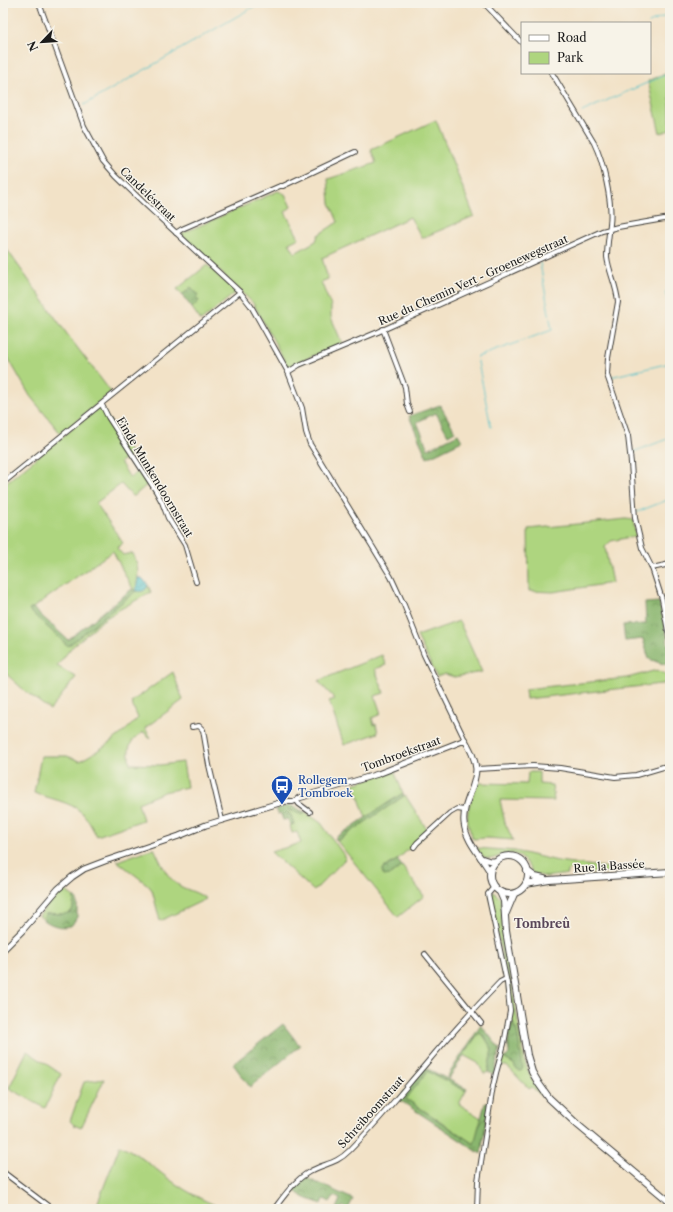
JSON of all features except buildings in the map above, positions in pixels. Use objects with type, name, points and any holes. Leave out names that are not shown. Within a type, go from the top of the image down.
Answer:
[{"type":"main road","points":[[503,856],[515,857],[523,862],[527,871],[528,878],[526,884],[521,890],[514,894],[500,892],[490,881],[492,866],[503,856]]},
{"type":"main road","name":"Rue la Bassée","points":[[527,871],[535,877],[549,880]]},
{"type":"main road","name":"Rue la Bassée","points":[[526,884],[549,880],[670,872]]},
{"type":"main road","points":[[500,892],[504,901],[506,931],[526,1049],[532,1072],[549,1098],[579,1126],[670,1202]]},
{"type":"main road","points":[[506,915],[514,894]]},
{"type":"street","name":"Candeléstraat","points":[[39,3],[84,126],[98,152],[116,176],[240,292],[251,306],[288,372],[302,408],[306,432],[310,444],[391,577],[401,597],[424,655],[465,740]]},
{"type":"street","points":[[484,3],[521,42]]},
{"type":"street","points":[[553,74],[572,108],[586,127],[599,153],[604,173],[609,200],[610,223],[607,256],[608,265],[615,284],[618,302],[606,375],[628,436],[635,518],[642,548],[652,568],[662,599],[670,642]]},
{"type":"street","points":[[176,233],[280,186],[283,186],[355,152]]},
{"type":"street","name":"Rue du Chemin Vert - Groenewegstraat","points":[[288,372],[609,229],[670,218]]},
{"type":"street","points":[[3,483],[240,292]]},
{"type":"street","points":[[383,330],[405,387],[407,404],[410,412]]},
{"type":"street","name":"Einde Munkendoornstraat","points":[[102,404],[108,417],[159,496],[168,518],[185,545],[196,582]]},
{"type":"street","points":[[652,568],[670,564]]},
{"type":"street","points":[[192,727],[199,726],[203,730],[209,765],[222,820]]},
{"type":"street","points":[[465,740],[475,761],[476,769],[474,781],[464,810],[465,827],[478,856],[490,872]]},
{"type":"street","name":"Tombroekstraat","points":[[198,829],[213,826],[229,819],[286,801],[297,801],[299,798],[378,774],[465,740]]},
{"type":"street","points":[[476,769],[540,767],[560,768],[615,777],[636,775],[670,766]]},
{"type":"street","points":[[297,801],[302,807],[310,812]]},
{"type":"street","points":[[414,847],[450,813],[457,809],[464,810]]},
{"type":"street","name":"Tombroekstraat","points":[[3,950],[22,931],[55,892],[78,873],[98,863],[222,820],[229,819]]},
{"type":"street","points":[[478,856],[485,860],[496,861]]},
{"type":"street","points":[[477,1209],[478,1181],[493,1086],[504,1047],[510,1017],[510,1003],[506,979],[489,893],[494,887]]},
{"type":"street","points":[[425,954],[481,1023]]},
{"type":"street","name":"Schreiboomstraat","points":[[274,1209],[292,1187],[307,1173],[334,1163],[348,1152],[376,1123],[471,1011],[500,982],[506,979]]},
{"type":"street","points":[[3,1172],[52,1209]]},
{"type":"green space","points":[[670,72],[670,130],[660,133],[648,81]]},
{"type":"green space","points":[[436,120],[474,216],[422,238],[410,217],[322,258],[328,279],[321,282],[331,306],[331,317],[342,343],[288,367],[253,303],[181,234],[278,191],[285,194],[291,207],[285,212],[299,238],[289,243],[295,253],[316,241],[318,235],[338,222],[330,203],[328,179],[376,163],[371,150]]},
{"type":"green space","points":[[3,244],[67,334],[111,392],[61,434],[30,396],[3,349]]},
{"type":"green space","points":[[207,265],[236,291],[201,321],[192,308],[199,301],[195,297],[198,295],[191,287],[182,295],[177,289]]},
{"type":"green space","points":[[191,287],[198,295],[196,297],[199,301],[192,308],[182,295]]},
{"type":"green space","points":[[440,405],[455,431],[448,435],[436,413],[417,422],[428,449],[458,434],[462,441],[427,458],[409,416]]},
{"type":"green space","points":[[98,408],[102,409],[132,455],[120,462],[130,478],[141,469],[149,483],[133,497],[121,484],[96,503],[123,543],[117,548],[123,555],[132,553],[135,558],[138,572],[136,591],[146,589],[148,585],[151,592],[103,620],[71,648],[57,666],[76,677],[50,710],[25,691],[3,671],[3,485]],"holes":[[[113,551],[127,579],[135,591],[68,646],[30,610]]]},
{"type":"green space","points":[[626,519],[633,520],[636,536],[611,541],[605,547],[612,583],[553,592],[529,591],[528,529]]},
{"type":"green space","points":[[132,589],[136,591],[68,646],[29,610],[33,608],[68,640]]},
{"type":"green space","points":[[659,602],[667,636],[670,665],[649,659],[643,639],[625,641],[623,625],[646,624],[645,603]]},
{"type":"green space","points":[[459,621],[482,672],[454,677],[445,674],[437,677],[417,636]]},
{"type":"green space","points":[[382,655],[386,665],[375,669],[384,693],[375,696],[381,714],[372,718],[374,725],[376,724],[378,733],[344,745],[329,701],[335,699],[318,681]]},
{"type":"green space","points":[[657,670],[670,676],[670,683],[526,699],[525,689],[627,678]]},
{"type":"green space","points":[[173,672],[183,700],[145,728],[151,738],[149,738],[144,732],[132,741],[129,749],[129,758],[130,764],[160,765],[183,762],[187,787],[164,792],[138,803],[143,820],[97,836],[86,817],[77,809],[65,803],[34,793],[41,756],[67,756],[80,761],[103,747],[125,731],[138,718],[131,702]]},
{"type":"green space","points":[[394,770],[403,793],[366,818],[354,784]]},
{"type":"green space","points":[[528,772],[539,772],[539,784],[552,785],[554,801],[500,800],[505,823],[513,840],[487,838],[473,839],[468,822],[468,810],[477,783],[527,784]]},
{"type":"green space","points":[[403,793],[404,796],[337,841],[335,838]]},
{"type":"green space","points":[[405,795],[428,831],[397,860],[384,868],[390,875],[402,866],[424,896],[398,917],[337,841]]},
{"type":"green space","points":[[289,805],[305,812],[303,815],[289,810],[288,813],[291,815],[294,824],[290,825],[288,819],[283,820],[281,814],[278,814],[276,809]]},
{"type":"green space","points":[[289,810],[303,815],[305,812],[321,823],[346,858],[314,891],[271,852],[301,843],[297,832],[292,833],[290,825],[294,824],[287,813]]},
{"type":"green space","points":[[154,848],[167,874],[175,883],[206,899],[160,921],[152,890],[148,885],[117,861]]},
{"type":"green space","points":[[477,848],[515,851],[558,861],[610,868],[610,872],[575,874],[574,869],[571,868],[568,871],[568,874],[546,877],[532,873],[524,861],[516,855],[509,854],[488,859],[482,856]]},
{"type":"green space","points":[[397,860],[402,866],[390,875],[384,876],[382,871],[384,868]]},
{"type":"green space","points":[[63,889],[74,897],[71,912],[65,914],[46,914],[44,920],[39,916]]},
{"type":"green space","points":[[494,892],[501,899],[503,935],[525,1062],[531,1078],[545,1099],[532,1087],[529,1089],[509,1068],[506,1066],[499,1066],[501,1058],[506,1057],[505,1059],[514,1064],[516,1069],[522,1065],[512,1024],[509,1052],[507,1043],[511,1003],[490,895]]},
{"type":"green space","points":[[74,897],[77,900],[77,917],[72,925],[65,927],[58,926],[50,924],[44,920],[45,914],[65,914],[71,912]]},
{"type":"green space","points":[[512,1023],[514,1023],[514,1028],[516,1028],[517,1031],[523,1068],[521,1071],[516,1069],[514,1064],[505,1059],[509,1054],[509,1041]]},
{"type":"green space","points":[[283,1024],[300,1046],[250,1087],[233,1064]]},
{"type":"green space","points":[[481,1025],[500,1049],[494,1075],[488,1072],[492,1049],[484,1036],[479,1033],[449,1078],[447,1077]]},
{"type":"green space","points":[[479,1033],[484,1036],[492,1049],[488,1072],[484,1074],[478,1063],[463,1055]]},
{"type":"green space","points":[[27,1051],[61,1074],[45,1108],[9,1088]]},
{"type":"green space","points":[[424,1067],[467,1089],[466,1091],[427,1071],[406,1099],[474,1144],[485,1103],[489,1103],[481,1154],[398,1099]]},
{"type":"green space","points":[[427,1071],[466,1091],[459,1104],[481,1118],[475,1145],[406,1099]]},
{"type":"green space","points":[[104,1079],[81,1128],[74,1125],[70,1121],[84,1082]]},
{"type":"green space","points":[[120,1145],[142,1158],[181,1187],[217,1206],[215,1209],[99,1209],[96,1207]]},
{"type":"green space","points":[[304,1177],[353,1199],[348,1209],[343,1206],[341,1209],[336,1209],[340,1199],[334,1196],[330,1202],[324,1199],[322,1204],[299,1194],[293,1188]]},
{"type":"water","points":[[138,578],[142,578],[148,585],[144,591],[136,591]]},
{"type":"waterway","points":[[84,105],[260,3]]},
{"type":"waterway","points":[[651,22],[670,14]]},
{"type":"waterway","points":[[582,112],[670,73]]},
{"type":"waterway","points":[[491,427],[477,357],[552,330],[540,263]]},
{"type":"waterway","points":[[670,292],[665,292],[670,308]]},
{"type":"waterway","points":[[610,377],[670,363]]},
{"type":"waterway","points":[[633,452],[670,438]]},
{"type":"waterway","points":[[637,512],[670,499]]},
{"type":"place","name":"Rollegem Tombroek","points":[[282,806]]},
{"type":"district","name":"Tombreû","points":[[542,924]]}]
